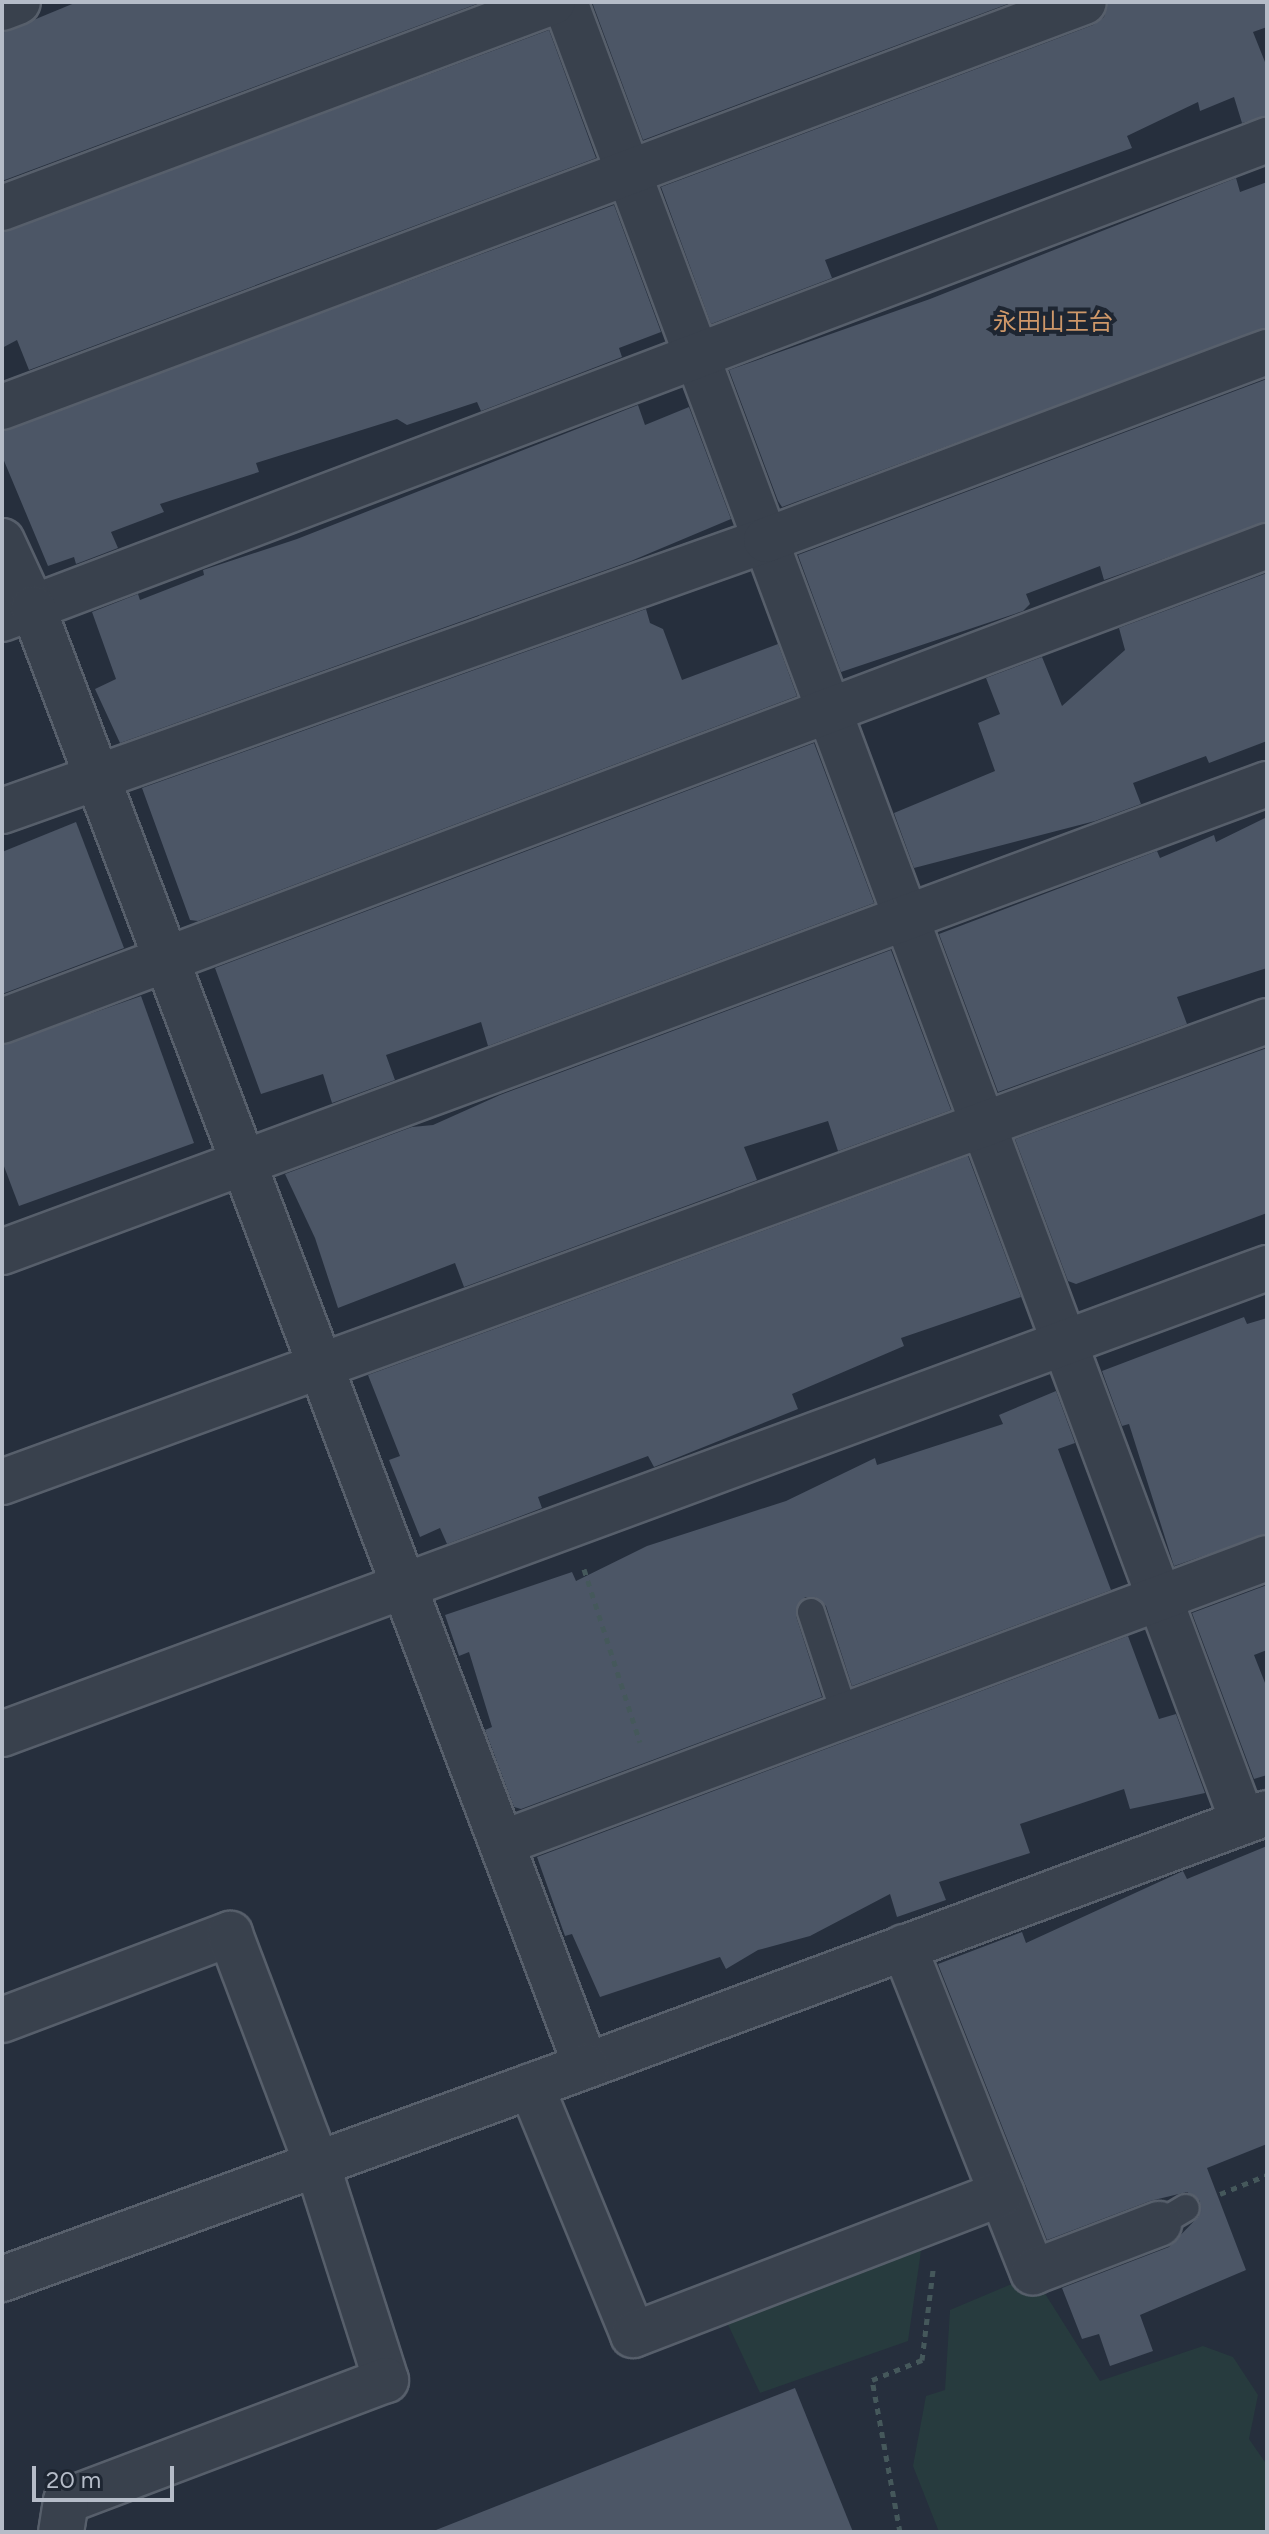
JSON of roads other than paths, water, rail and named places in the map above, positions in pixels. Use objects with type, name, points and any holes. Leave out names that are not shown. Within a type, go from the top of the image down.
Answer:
[{"type":"street","points":[[2,8],[18,2]]},
{"type":"street","points":[[2,208],[553,2]]},
{"type":"street","points":[[2,2279],[1255,1817],[1159,1598],[565,2]]},
{"type":"street","points":[[2,407],[1084,2]]},
{"type":"street","points":[[18,614],[1267,140]]},
{"type":"street","points":[[2,811],[766,540],[1267,352]]},
{"type":"street","points":[[2,541],[18,614],[97,776],[586,2066]]},
{"type":"street","points":[[2,1021],[1267,546]]},
{"type":"street","points":[[2,1252],[1267,784]]},
{"type":"street","points":[[2,1482],[1267,1021]]},
{"type":"street","points":[[2,1734],[1267,1268]]},
{"type":"street","points":[[502,1843],[1267,1558]]},
{"type":"street","points":[[2,2020],[230,1934],[317,2164],[386,2380],[66,2501],[61,2532]]},
{"type":"street","points":[[904,1947],[1033,2272],[1173,2216]]},
{"type":"street","points":[[531,2086],[633,2335],[1002,2193]]},
{"type":"lane","points":[[811,1612],[845,1715]]},
{"type":"district","name":"永田山王台","points":[[1053,322]]}]
